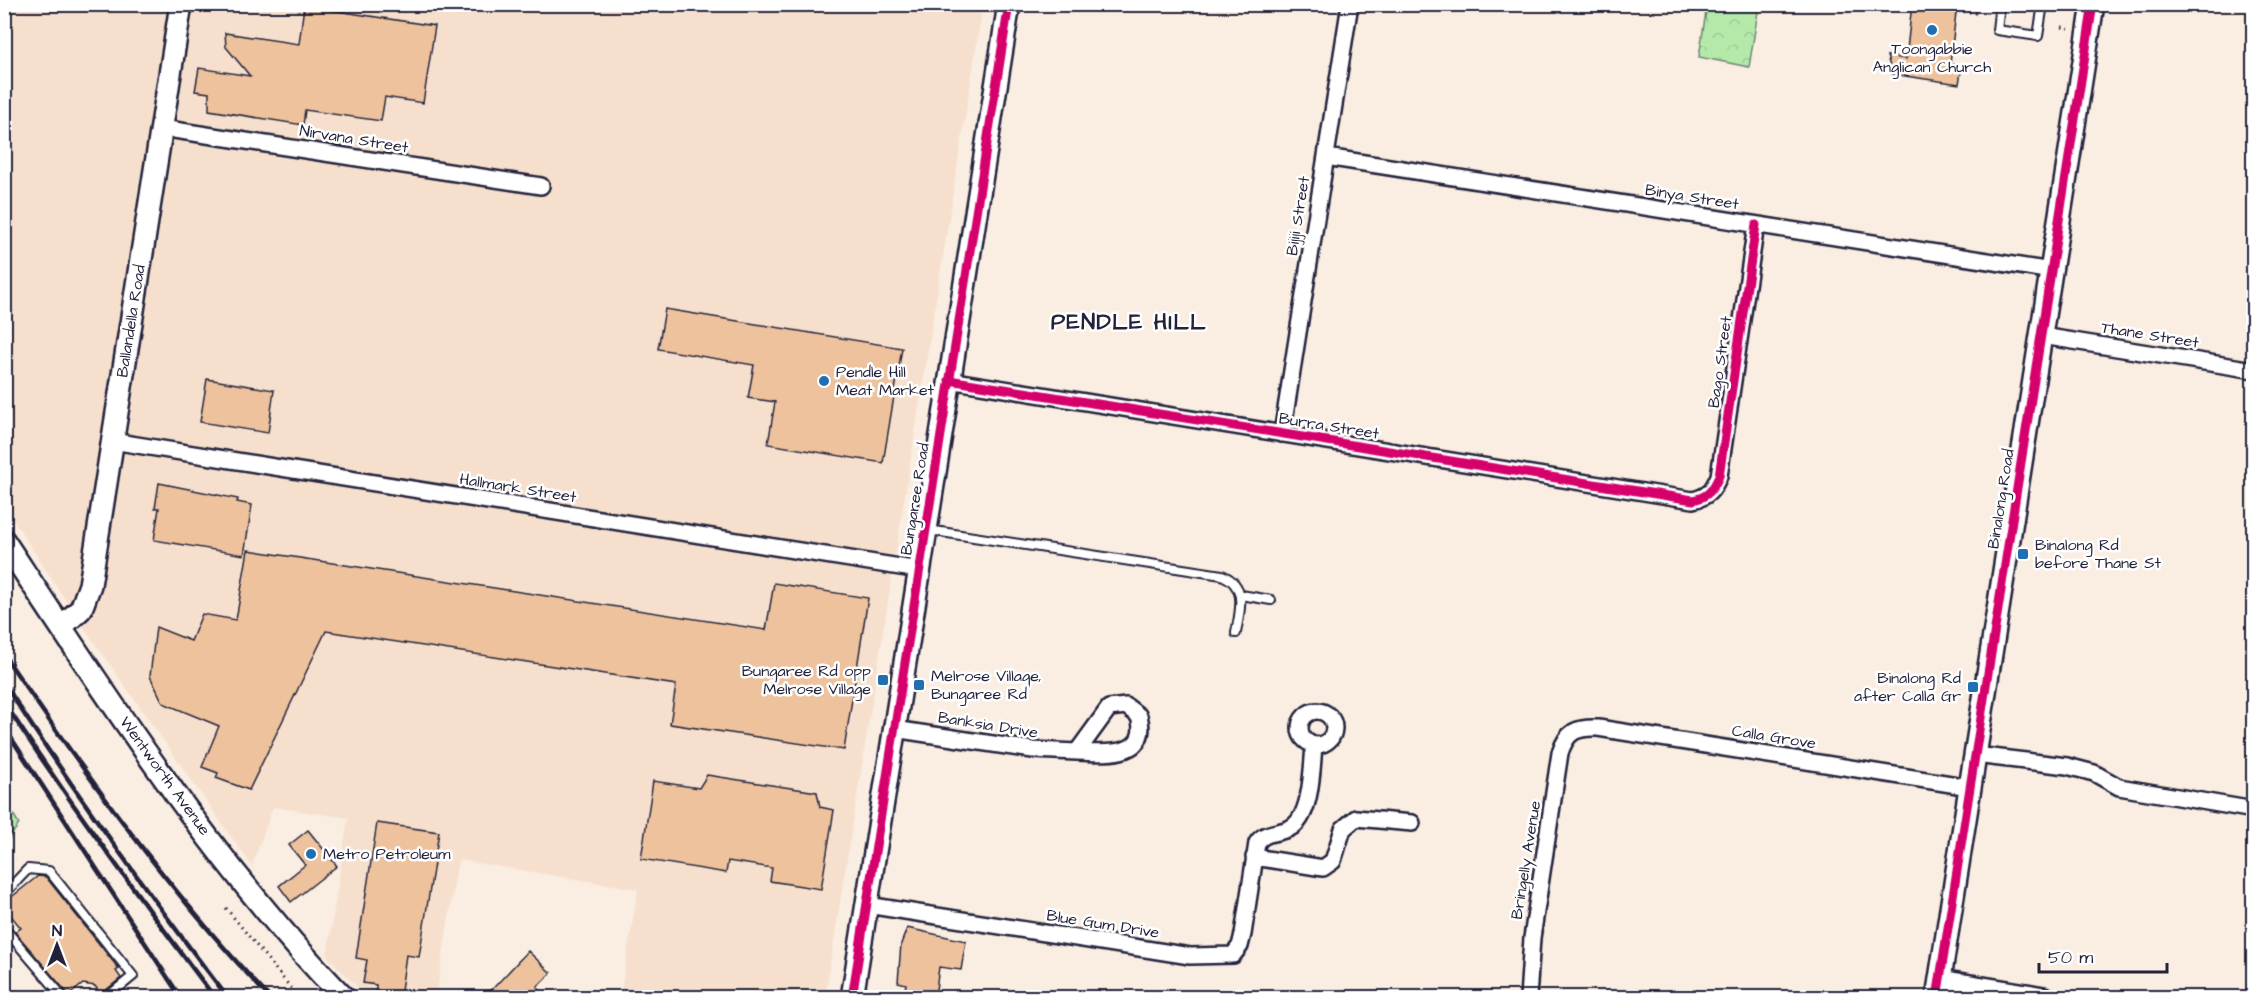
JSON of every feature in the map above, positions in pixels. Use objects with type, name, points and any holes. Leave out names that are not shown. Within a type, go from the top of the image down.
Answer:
[{"type":"street","name":"Ballandella Road","points":[[61,627],[81,609],[88,594],[181,4]]},
{"type":"street","name":"Bungaree Road","points":[[852,998],[1009,4]]},
{"type":"street","name":"Bijiji Street","points":[[1281,434],[1350,4]]},
{"type":"street","name":"Binalong Road","points":[[1938,989],[2093,4]]},
{"type":"street","name":"Nirvana Street","points":[[161,128],[541,186]]},
{"type":"street","name":"Binya Street","points":[[1326,157],[2052,271]]},
{"type":"street","name":"Bago Street","points":[[1704,498],[1713,490],[1719,476],[1756,225]]},
{"type":"street","name":"Thane Street","points":[[2042,336],[2253,370]]},
{"type":"street","name":"Burra Street","points":[[949,380],[1693,500],[1704,498]]},
{"type":"street","name":"Hallmark Street","points":[[112,441],[919,570]]},
{"type":"street","name":"Wentworth Avenue","points":[[4,541],[111,704],[232,868],[286,934],[344,998]]},
{"type":"street","name":"Calla Grove","points":[[1572,731],[1598,728],[1970,786]]},
{"type":"street","name":"Banksia Drive","points":[[894,729],[1033,750],[1077,752]]},
{"type":"street","name":"Bringelly Avenue","points":[[1528,998],[1532,939],[1560,753],[1567,735],[1572,731]]},
{"type":"street","name":"Blue Gum Drive","points":[[867,905],[1190,956],[1227,957],[1237,952],[1240,945],[1259,839],[1293,827],[1302,817],[1306,807],[1314,745]]},
{"type":"street","points":[[1975,755],[2067,766],[2094,773],[2119,787],[2253,810]]},
{"type":"street","points":[[1254,857],[1323,868],[1333,861],[1343,829],[1356,818],[1412,823]]},
{"type":"street","points":[[1938,989],[2044,998]]},
{"type":"lane","points":[[2000,4],[1997,30],[2038,36],[2043,4]]},
{"type":"lane","points":[[925,529],[1222,575],[1233,581],[1241,596],[1236,633]]},
{"type":"lane","points":[[1241,596],[1271,600]]},
{"type":"lane","points":[[4,894],[28,869],[49,871],[133,976],[106,998]]},
{"type":"lane","points":[[4,928],[64,998]]},
{"type":"path","points":[[1956,10],[1977,13]]},
{"type":"path","points":[[2062,27],[2068,28]]},
{"type":"path","points":[[226,908],[299,998]]},
{"type":"shaded area","points":[[5,5],[983,5],[825,997],[620,997],[638,889],[458,860],[436,997],[367,997],[327,956],[348,818],[273,807],[252,866],[75,615],[5,507]]},
{"type":"green space","points":[[1707,5],[1759,5],[1749,67],[1699,57]]},
{"type":"green space","points":[[5,800],[19,824],[5,845]]},
{"type":"building","points":[[1912,4],[1957,4],[1950,64],[1962,66],[1959,84],[1892,74],[1887,56],[1906,59]]},
{"type":"building","points":[[304,6],[435,26],[423,103],[385,97],[381,121],[305,110],[303,125],[209,110],[209,93],[195,91],[199,68],[250,76],[226,47],[225,33],[299,44]]},
{"type":"building","name":"Pendle Hill Meat Market","points":[[665,309],[902,348],[883,463],[768,444],[775,402],[748,398],[754,365],[658,349]]},
{"type":"building","points":[[207,379],[274,390],[268,433],[200,422]]},
{"type":"building","points":[[159,483],[238,499],[237,502],[252,505],[244,555],[154,540],[159,508],[155,508]]},
{"type":"building","points":[[248,550],[766,630],[774,583],[868,598],[844,750],[670,724],[676,685],[326,631],[249,790],[216,778],[218,773],[202,767],[219,726],[163,703],[150,676],[156,627],[191,641],[202,614],[236,620]]},
{"type":"building","points":[[707,775],[817,792],[820,807],[834,810],[821,889],[770,881],[772,868],[728,861],[726,873],[641,859],[653,781],[699,788]]},
{"type":"building","points":[[377,823],[439,832],[419,957],[406,955],[400,998],[386,998],[387,992],[376,991],[376,985],[363,983],[367,960],[356,958]]},
{"type":"building","points":[[308,830],[337,866],[291,902],[279,886],[305,865],[289,845]]},
{"type":"building","points":[[38,876],[46,877],[119,969],[116,971],[121,978],[106,990],[100,993],[95,986],[83,984],[69,995],[15,932],[21,928],[4,907],[4,903]]},
{"type":"building","points":[[907,928],[966,941],[961,970],[939,967],[935,998],[904,994],[906,984],[898,982],[901,944]]},
{"type":"building","points":[[528,951],[551,973],[537,987],[548,998],[484,998]]},
{"type":"railway","points":[[4,655],[130,832],[198,917],[270,998]]},
{"type":"railway","points":[[4,683],[57,764],[113,843],[228,998]]},
{"type":"railway","points":[[4,702],[81,815],[215,998]]},
{"type":"railway","points":[[4,727],[181,998]]},
{"type":"cycle path","points":[[852,998],[1009,4]]},
{"type":"cycle path","points":[[1937,998],[2093,4]]},
{"type":"cycle path","points":[[949,380],[1693,500],[1709,492],[1719,476],[1756,225]]},
{"type":"place","name":"Toongabbie Anglican Church","points":[[1932,30]]},
{"type":"place","name":"Pendle Hill Meat Market","points":[[824,381]]},
{"type":"place","name":"Binalong Rd before Thane St","points":[[2023,554]]},
{"type":"place","name":"Bungaree Rd opp Melrose Village","points":[[883,680]]},
{"type":"place","name":"Melrose Village, Bungaree Rd","points":[[919,685]]},
{"type":"place","name":"Binalong Rd after Calla Gr","points":[[1973,687]]},
{"type":"place","name":"Metro Petroleum","points":[[311,854]]},
{"type":"district","name":"PENDLE HILL","points":[[1129,322]]}]
